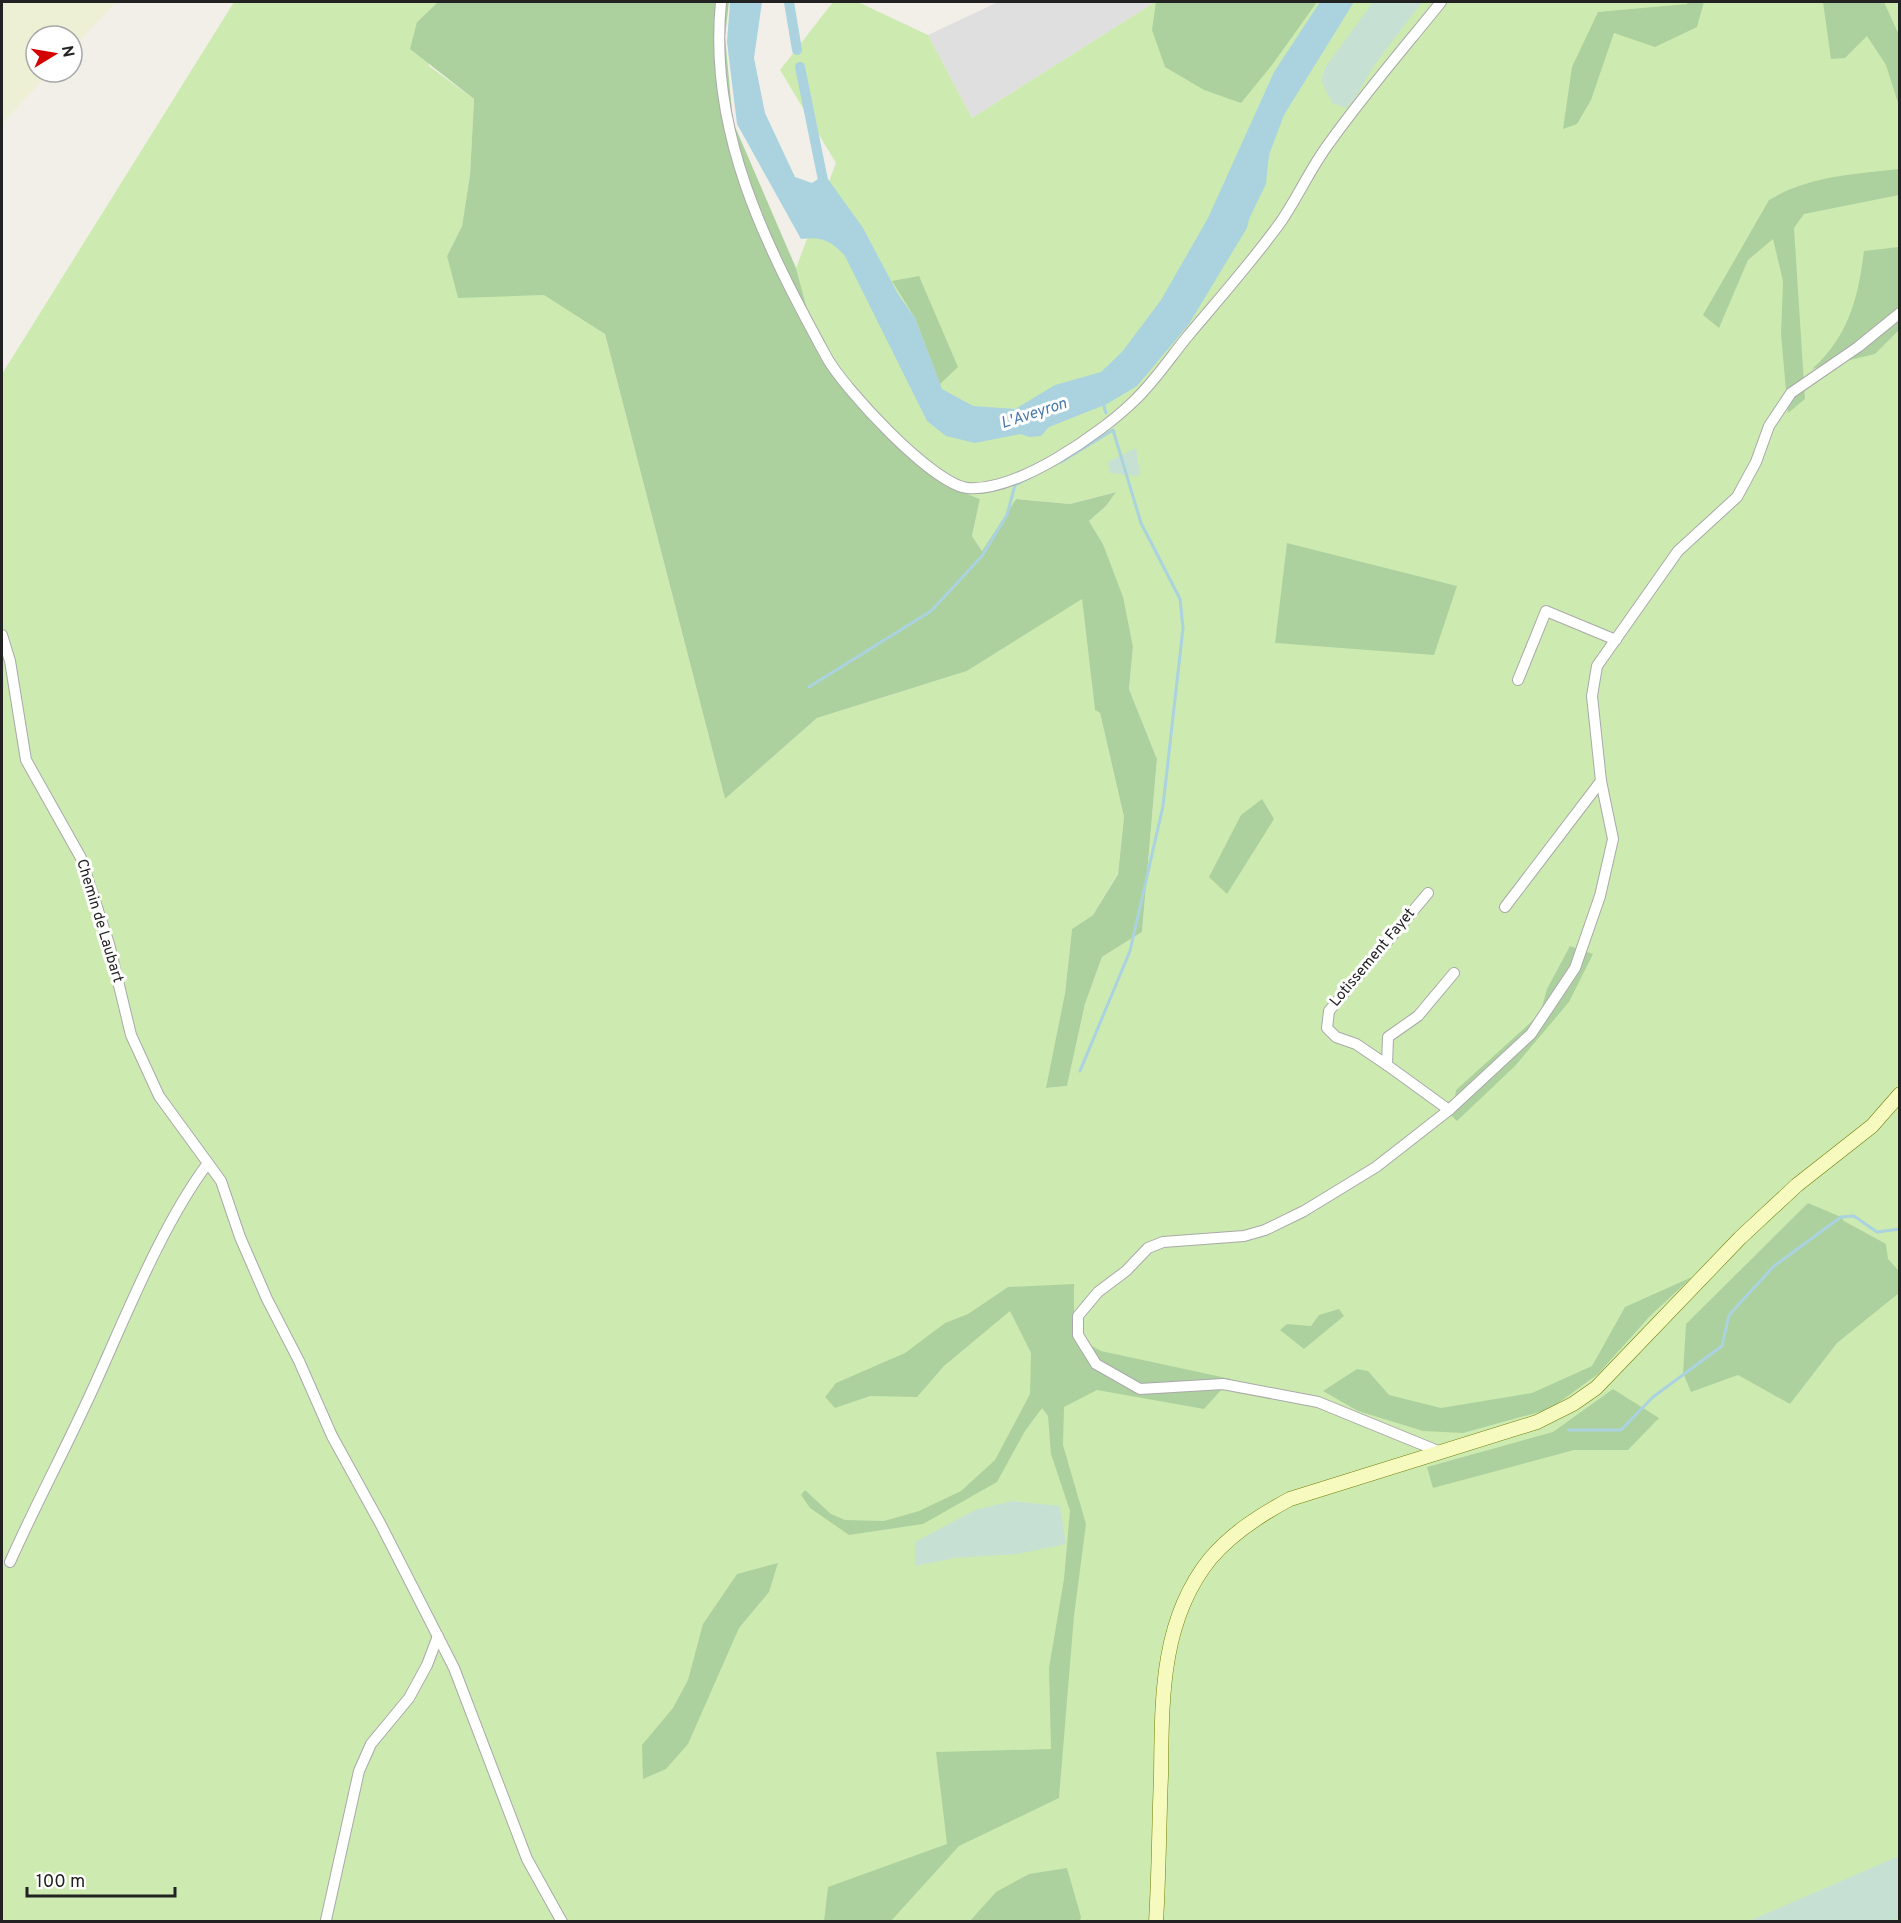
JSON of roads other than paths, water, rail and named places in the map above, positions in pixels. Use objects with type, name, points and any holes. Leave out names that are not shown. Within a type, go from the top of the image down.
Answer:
[{"type":"street","points":[[721,2],[717,37],[720,82],[727,126],[750,204],[782,274],[830,365],[869,413],[936,473],[955,486],[971,489],[1013,479],[1035,469],[1087,440],[1136,400],[1280,222],[1329,142],[1441,2]]},
{"type":"street","points":[[1438,1451],[1318,1402],[1223,1384],[1140,1389],[1096,1364],[1078,1335],[1078,1316],[1098,1292],[1126,1271],[1148,1248],[1163,1242],[1244,1236],[1265,1230],[1304,1210],[1376,1167],[1449,1110],[1531,1035],[1575,968],[1600,896],[1613,839],[1601,781],[1592,696],[1597,666],[1678,551],[1737,496],[1756,462],[1769,426],[1791,393],[1858,347],[1899,313]]},
{"type":"street","points":[[1518,680],[1546,611],[1616,640]]},
{"type":"street","name":"Chemin de Laubart","points":[[2,635],[10,661],[26,760],[81,858],[109,944],[130,1035],[159,1096],[221,1181],[240,1237],[332,1436],[438,1636],[488,1754],[527,1859],[562,1922]]},
{"type":"street","points":[[1505,907],[1601,781]]},
{"type":"street","name":"Lotissement Fayet","points":[[1428,893],[1329,1011],[1327,1028],[1336,1037],[1356,1044],[1449,1110]]},
{"type":"street","points":[[1387,1065],[1388,1037],[1418,1016],[1454,974]]},
{"type":"street","points":[[1156,1922],[1162,1695],[1167,1657],[1177,1618],[1191,1587],[1210,1559],[1233,1537],[1279,1505],[1319,1489],[1537,1422],[1572,1404],[1596,1388],[1740,1238],[1797,1185],[1872,1126],[1899,1094]]},
{"type":"street","points":[[10,1562],[100,1373],[119,1327],[191,1186],[208,1163]]},
{"type":"street","points":[[326,1920],[358,1771],[371,1744],[409,1698],[428,1665],[438,1636]]},
{"type":"water","name":"L'Aveyron","points":[[730,2],[762,2],[754,58],[765,113],[795,177],[812,183],[818,179],[828,179],[863,228],[898,294],[915,318],[942,389],[973,406],[1015,409],[1055,385],[1101,372],[1122,352],[1161,300],[1208,218],[1274,72],[1320,2],[1354,2],[1284,115],[1269,155],[1266,184],[1247,228],[1189,324],[1137,386],[1107,404],[1049,427],[1041,436],[1030,437],[1020,434],[975,443],[946,436],[927,421],[845,256],[826,241],[814,238],[801,239],[737,124],[727,42]]},
{"type":"waterway","points":[[789,2],[797,50]]},
{"type":"waterway","points":[[800,67],[825,190]]},
{"type":"waterway","points":[[1103,403],[1106,413]]},
{"type":"waterway","points":[[1061,462],[1113,430],[1141,523],[1180,599],[1183,628],[1163,806],[1130,951],[1080,1071]]},
{"type":"waterway","points":[[809,687],[931,611],[982,556],[1007,515],[1015,485],[1029,478]]},
{"type":"waterway","points":[[1569,1430],[1621,1430],[1653,1397],[1722,1346],[1729,1315],[1774,1266],[1841,1217],[1854,1216],[1877,1232],[1900,1229]]}]
